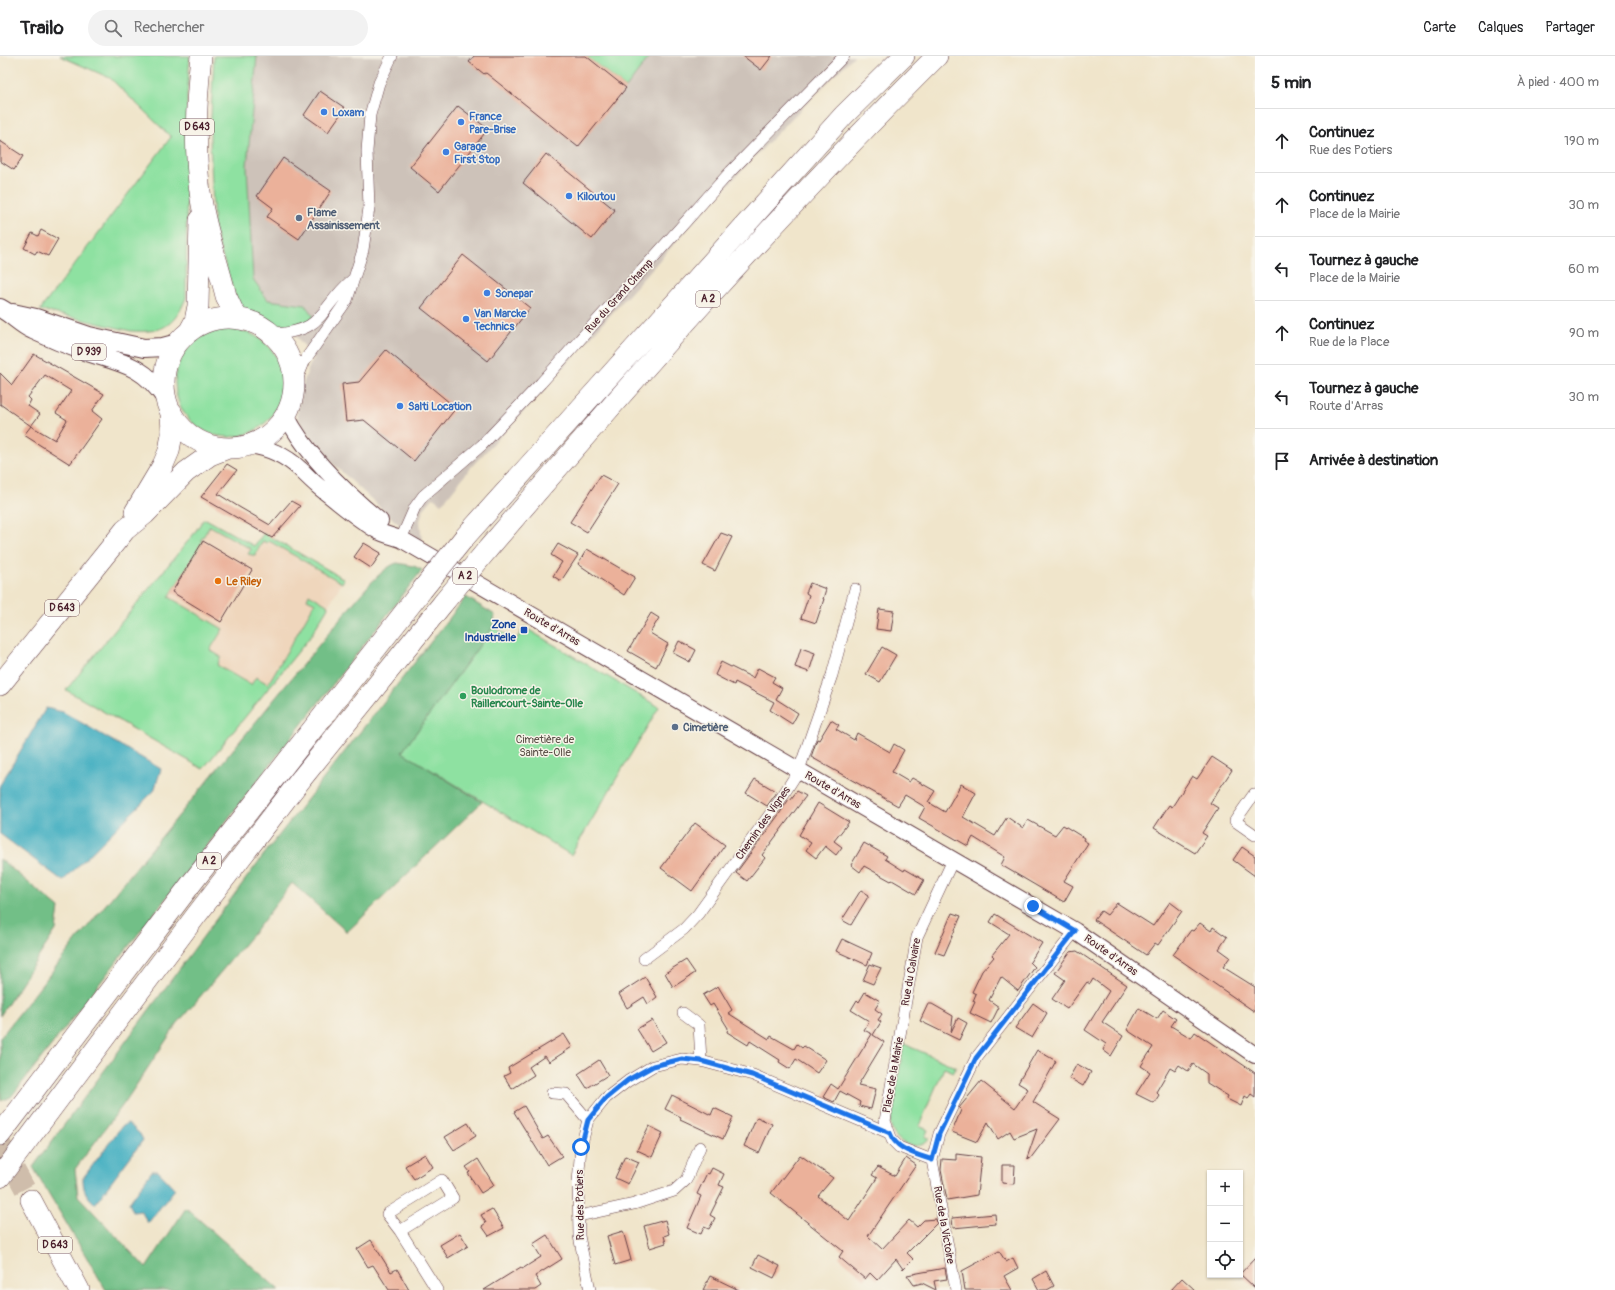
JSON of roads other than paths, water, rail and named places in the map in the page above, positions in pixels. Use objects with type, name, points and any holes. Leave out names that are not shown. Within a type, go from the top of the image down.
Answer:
[{"type":"highway","name":"D 643","points":[[184,338],[196,321],[199,302],[198,240],[201,199],[197,119],[201,56]]},
{"type":"highway","name":"A 2","points":[[0,1134],[191,884],[464,538],[844,115],[904,56]]},
{"type":"highway","name":"A 2","points":[[0,1177],[195,916],[297,784],[486,550],[669,342],[860,133],[937,56]]},
{"type":"highway","name":"D 643","points":[[201,199],[226,296],[233,311],[239,319]]},
{"type":"highway","points":[[226,319],[239,319],[262,327],[272,334],[279,341],[289,358],[293,372],[294,387],[291,402],[286,415],[270,434],[238,446],[207,444],[194,437],[183,428],[168,405],[164,384],[166,369],[171,355],[184,338],[196,327],[213,320],[226,319]]},
{"type":"highway","name":"D 643","points":[[0,685],[125,530],[163,465],[169,451],[172,434],[168,405]]},
{"type":"highway","name":"D 643","points":[[125,530],[145,514],[186,472],[210,455],[238,446]]},
{"type":"highway","name":"D 643","points":[[31,1200],[79,1290]]},
{"type":"main road","name":"D 939","points":[[3,310],[36,318],[89,336],[138,347],[163,347],[184,338]]},
{"type":"main road","name":"D 939","points":[[3,310],[30,329],[85,351],[116,360],[133,367],[157,385],[168,405]]},
{"type":"main road","points":[[286,415],[298,436],[337,482],[361,505],[401,539]]},
{"type":"main road","points":[[238,446],[260,446],[284,457],[299,468],[317,486],[352,513],[381,532],[401,539]]},
{"type":"main road","name":"Route d'Arras","points":[[401,539],[1075,931],[1255,1055]]},
{"type":"street","points":[[294,387],[305,360],[346,300],[363,250],[369,215],[370,188],[367,146],[370,115],[379,83],[392,56]]},
{"type":"street","name":"Rue du Grand Champ","points":[[401,539],[413,511],[423,496],[464,462],[489,438],[541,383],[731,171],[844,56]]},
{"type":"street","points":[[272,334],[297,332],[312,324],[326,311],[344,287],[352,280]]},
{"type":"street","name":"Chemin des Vignes","points":[[644,959],[684,928],[698,914],[778,803],[799,770],[832,675],[855,588]]},
{"type":"street","points":[[1254,794],[1235,821],[1255,835]]},
{"type":"street","name":"Rue du Calvaire","points":[[903,1020],[917,937],[953,860]]},
{"type":"street","points":[[932,1160],[939,1134],[976,1058],[1075,931]]},
{"type":"street","points":[[683,1013],[699,1025],[701,1061]]},
{"type":"street","name":"Place de la Mairie","points":[[903,1020],[885,1121],[892,1140],[899,1147],[932,1160]]},
{"type":"street","name":"Rue des Potiers","points":[[590,1290],[580,1236],[578,1182],[580,1154],[588,1120],[606,1098],[628,1080],[653,1066],[682,1059],[701,1061],[752,1075],[890,1133]]},
{"type":"street","points":[[552,1093],[566,1094],[588,1120]]},
{"type":"street","points":[[579,1216],[634,1204],[674,1191],[686,1180],[700,1147]]},
{"type":"street","name":"Rue de la Victoire","points":[[932,1160],[956,1290]]},
{"type":"street","points":[[400,1232],[453,1198],[442,1180],[387,1214],[437,1290]]},
{"type":"water","points":[[46,708],[63,712],[161,769],[154,791],[63,881],[0,834],[0,785]]},
{"type":"water","points":[[128,1123],[140,1134],[143,1140],[95,1204],[86,1192],[83,1178],[122,1126]]},
{"type":"water","points":[[152,1171],[158,1171],[175,1189],[148,1223],[141,1211],[133,1212],[129,1203]]},
{"type":"tunnel","points":[[0,1143],[31,1200]]},
{"type":"place","name":"Loxam","points":[[324,112]]},
{"type":"place","name":"France Pare-Brise","points":[[461,122]]},
{"type":"place","name":"Garage First Stop","points":[[446,152]]},
{"type":"place","name":"Kiloutou","points":[[569,196]]},
{"type":"place","name":"Flame Assainissement","points":[[299,218]]},
{"type":"place","name":"Sonepar","points":[[487,293]]},
{"type":"place","name":"Van Marcke Technics","points":[[466,319]]},
{"type":"place","name":"Salti Location","points":[[400,406]]},
{"type":"place","name":"Le Riley","points":[[218,581]]},
{"type":"place","name":"Zone Industrielle","points":[[524,630]]},
{"type":"place","name":"Boulodrome de Raillencourt-Sainte-Olle","points":[[463,696]]},
{"type":"place","name":"Cimetière","points":[[675,727]]},
{"type":"park label","name":"Cimetière de Sainte-Olle","points":[[545,745]]}]
